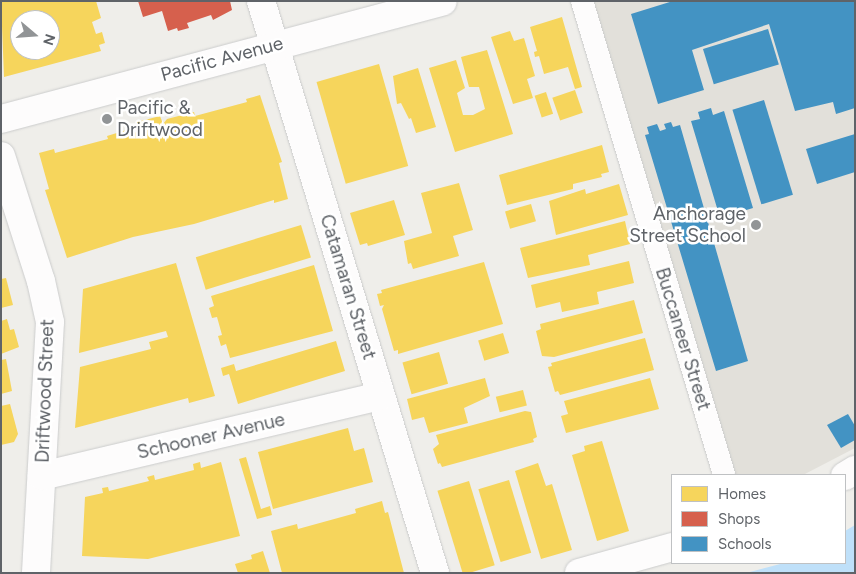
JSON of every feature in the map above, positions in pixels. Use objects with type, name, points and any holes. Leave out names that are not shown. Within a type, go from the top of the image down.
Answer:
[{"type":"street","name":"Catamaran Street","points":[[261,1],[435,573]]},
{"type":"street","name":"Pacific Avenue","points":[[1,119],[443,1]]},
{"type":"street","name":"Buccaneer Street","points":[[582,1],[724,474]]},
{"type":"street","name":"Driftwood Street","points":[[1,156],[41,281],[50,322],[42,476],[33,572]]},
{"type":"street","name":"Schooner Avenue","points":[[42,476],[381,396]]},
{"type":"street","points":[[578,573],[671,547]]},
{"type":"shaded area","name":"Anchorage Street School","points":[[591,1],[855,1],[855,448],[805,474],[734,474]]},
{"type":"water","points":[[855,525],[855,573],[746,573],[780,564],[846,564],[846,530]]},
{"type":"building: Homes","points":[[1,1],[96,1],[101,18],[92,22],[96,34],[102,32],[105,43],[99,45],[101,51],[4,77]]},
{"type":"building: Homes","points":[[562,17],[582,87],[575,89],[568,67],[544,74],[539,56],[535,57],[534,52],[537,51],[530,27]]},
{"type":"building: Homes","points":[[510,31],[514,41],[524,38],[535,76],[527,79],[533,98],[513,104],[491,37]]},
{"type":"building: Homes","points":[[487,50],[513,134],[455,152],[429,68],[456,60],[465,88],[457,93],[463,115],[473,115],[485,109],[479,87],[469,87],[461,57]]},
{"type":"building: Homes","points":[[379,64],[408,166],[346,184],[317,82]]},
{"type":"building: Homes","points":[[418,68],[436,127],[416,133],[411,118],[409,119],[401,103],[397,104],[393,76]]},
{"type":"building: Homes","points":[[575,90],[583,113],[560,121],[552,98]]},
{"type":"building: Homes","points":[[546,92],[553,114],[542,118],[535,96]]},
{"type":"building: Homes","points":[[260,95],[282,162],[279,163],[288,199],[274,203],[274,200],[194,224],[133,237],[67,258],[45,190],[49,189],[39,153],[54,149],[55,153],[108,139],[107,136],[133,128],[134,133],[139,131],[137,122],[160,116],[163,124],[167,119],[194,112],[195,116],[247,102],[246,99]]},
{"type":"building: Homes","points":[[602,145],[609,172],[601,174],[602,177],[573,184],[573,189],[507,205],[499,175]]},
{"type":"building: Homes","points":[[459,183],[473,230],[453,236],[459,256],[413,269],[411,263],[408,264],[404,241],[432,233],[421,193]]},
{"type":"building: Homes","points":[[619,184],[628,215],[556,235],[549,201],[585,189],[586,194]]},
{"type":"building: Homes","points":[[394,200],[405,235],[368,246],[367,243],[360,245],[350,213]]},
{"type":"building: Homes","points":[[531,204],[536,221],[510,229],[505,211]]},
{"type":"building: Homes","points":[[625,221],[630,244],[588,255],[590,265],[528,278],[520,248]]},
{"type":"building: Homes","points":[[301,225],[311,258],[206,290],[196,257]]},
{"type":"building: Homes","points":[[629,261],[634,283],[597,292],[599,304],[562,312],[560,302],[536,308],[531,285]]},
{"type":"building: Homes","points":[[484,262],[503,324],[398,354],[398,350],[394,351],[382,309],[384,305],[380,306],[377,294],[382,293],[381,290]]},
{"type":"building: Homes","points":[[176,263],[215,396],[189,403],[188,398],[75,428],[80,367],[151,349],[149,342],[168,337],[166,331],[79,353],[83,289]]},
{"type":"building: Homes","points":[[314,265],[333,331],[230,358],[226,344],[221,346],[218,336],[222,335],[217,317],[212,318],[209,308],[214,306],[211,296]]},
{"type":"building: Homes","points":[[6,278],[13,305],[1,308],[1,279]]},
{"type":"building: Homes","points":[[634,300],[643,333],[554,357],[542,356],[536,331],[541,329],[540,324]]},
{"type":"building: Homes","points":[[7,319],[10,330],[14,329],[19,347],[1,354],[1,321]]},
{"type":"building: Homes","points":[[503,333],[509,353],[484,361],[478,341]]},
{"type":"building: Homes","points":[[645,338],[654,370],[560,395],[558,391],[555,392],[548,367],[552,366],[551,363]]},
{"type":"building: Homes","points":[[336,341],[345,371],[238,404],[229,374],[223,376],[221,368],[234,364],[236,371]]},
{"type":"building: Homes","points":[[439,352],[448,384],[412,394],[402,362]]},
{"type":"building: Homes","points":[[6,359],[12,391],[1,394],[1,360]]},
{"type":"building: Homes","points":[[485,378],[490,396],[464,408],[468,423],[429,433],[424,417],[412,420],[407,399]]},
{"type":"building: Homes","points":[[650,378],[659,409],[566,433],[561,416],[568,414],[564,401]]},
{"type":"building: Homes","points":[[523,390],[527,406],[500,412],[496,397]]},
{"type":"building: Homes","points":[[10,404],[18,434],[14,442],[1,445],[1,406]]},
{"type":"building: Homes","points":[[525,411],[531,412],[537,437],[533,439],[534,442],[442,467],[440,463],[438,464],[433,449],[439,444],[436,435]]},
{"type":"building: Homes","points":[[348,428],[354,451],[364,448],[373,482],[273,509],[258,452]]},
{"type":"building: Homes","points":[[602,441],[629,531],[597,541],[572,455],[585,451],[584,446]]},
{"type":"building: Homes","points":[[246,457],[261,509],[270,506],[272,515],[257,519],[239,459]]},
{"type":"building: Homes","points":[[200,462],[201,468],[221,462],[240,536],[148,559],[82,556],[85,497],[103,493],[102,488],[108,487],[109,491],[149,481],[147,477],[154,475],[155,480],[194,470],[193,464]]},
{"type":"building: Homes","points":[[538,463],[546,486],[552,484],[572,550],[541,559],[515,471]]},
{"type":"building: Homes","points":[[509,480],[531,553],[501,562],[478,489]]},
{"type":"building: Homes","points":[[469,481],[495,565],[469,573],[463,573],[437,491]]},
{"type":"building: Homes","points":[[382,501],[385,513],[388,512],[404,573],[282,573],[271,531],[297,524],[298,529],[356,513],[355,509]]},
{"type":"building: Homes","points":[[263,551],[270,573],[238,573],[235,564],[252,559],[251,555]]},
{"type":"building: Shops","points":[[138,1],[230,1],[232,10],[213,20],[211,15],[187,23],[189,28],[178,31],[177,28],[168,31],[162,11],[143,17]]},
{"type":"building: Schools","points":[[673,1],[855,1],[855,108],[836,114],[833,102],[795,111],[769,24],[692,50],[704,90],[658,104],[631,14]]},
{"type":"building: Schools","points":[[768,29],[779,64],[714,84],[703,49]]},
{"type":"building: Schools","points":[[764,100],[793,195],[761,204],[732,110]]},
{"type":"building: Schools","points":[[711,108],[713,115],[724,111],[753,208],[720,218],[691,121],[700,119],[698,112]]},
{"type":"building: Schools","points":[[671,122],[673,127],[680,125],[748,361],[716,371],[645,135],[649,134],[647,127],[657,124],[660,131],[666,129],[664,124]]},
{"type":"building: Schools","points":[[855,134],[855,172],[817,184],[806,149]]},
{"type":"building: Schools","points":[[848,414],[855,426],[855,440],[841,448],[827,425]]},
{"type":"place","name":"Pacific & Driftwood","points":[[107,119]]},
{"type":"place","name":"Anchorage Street School","points":[[756,225]]}]
